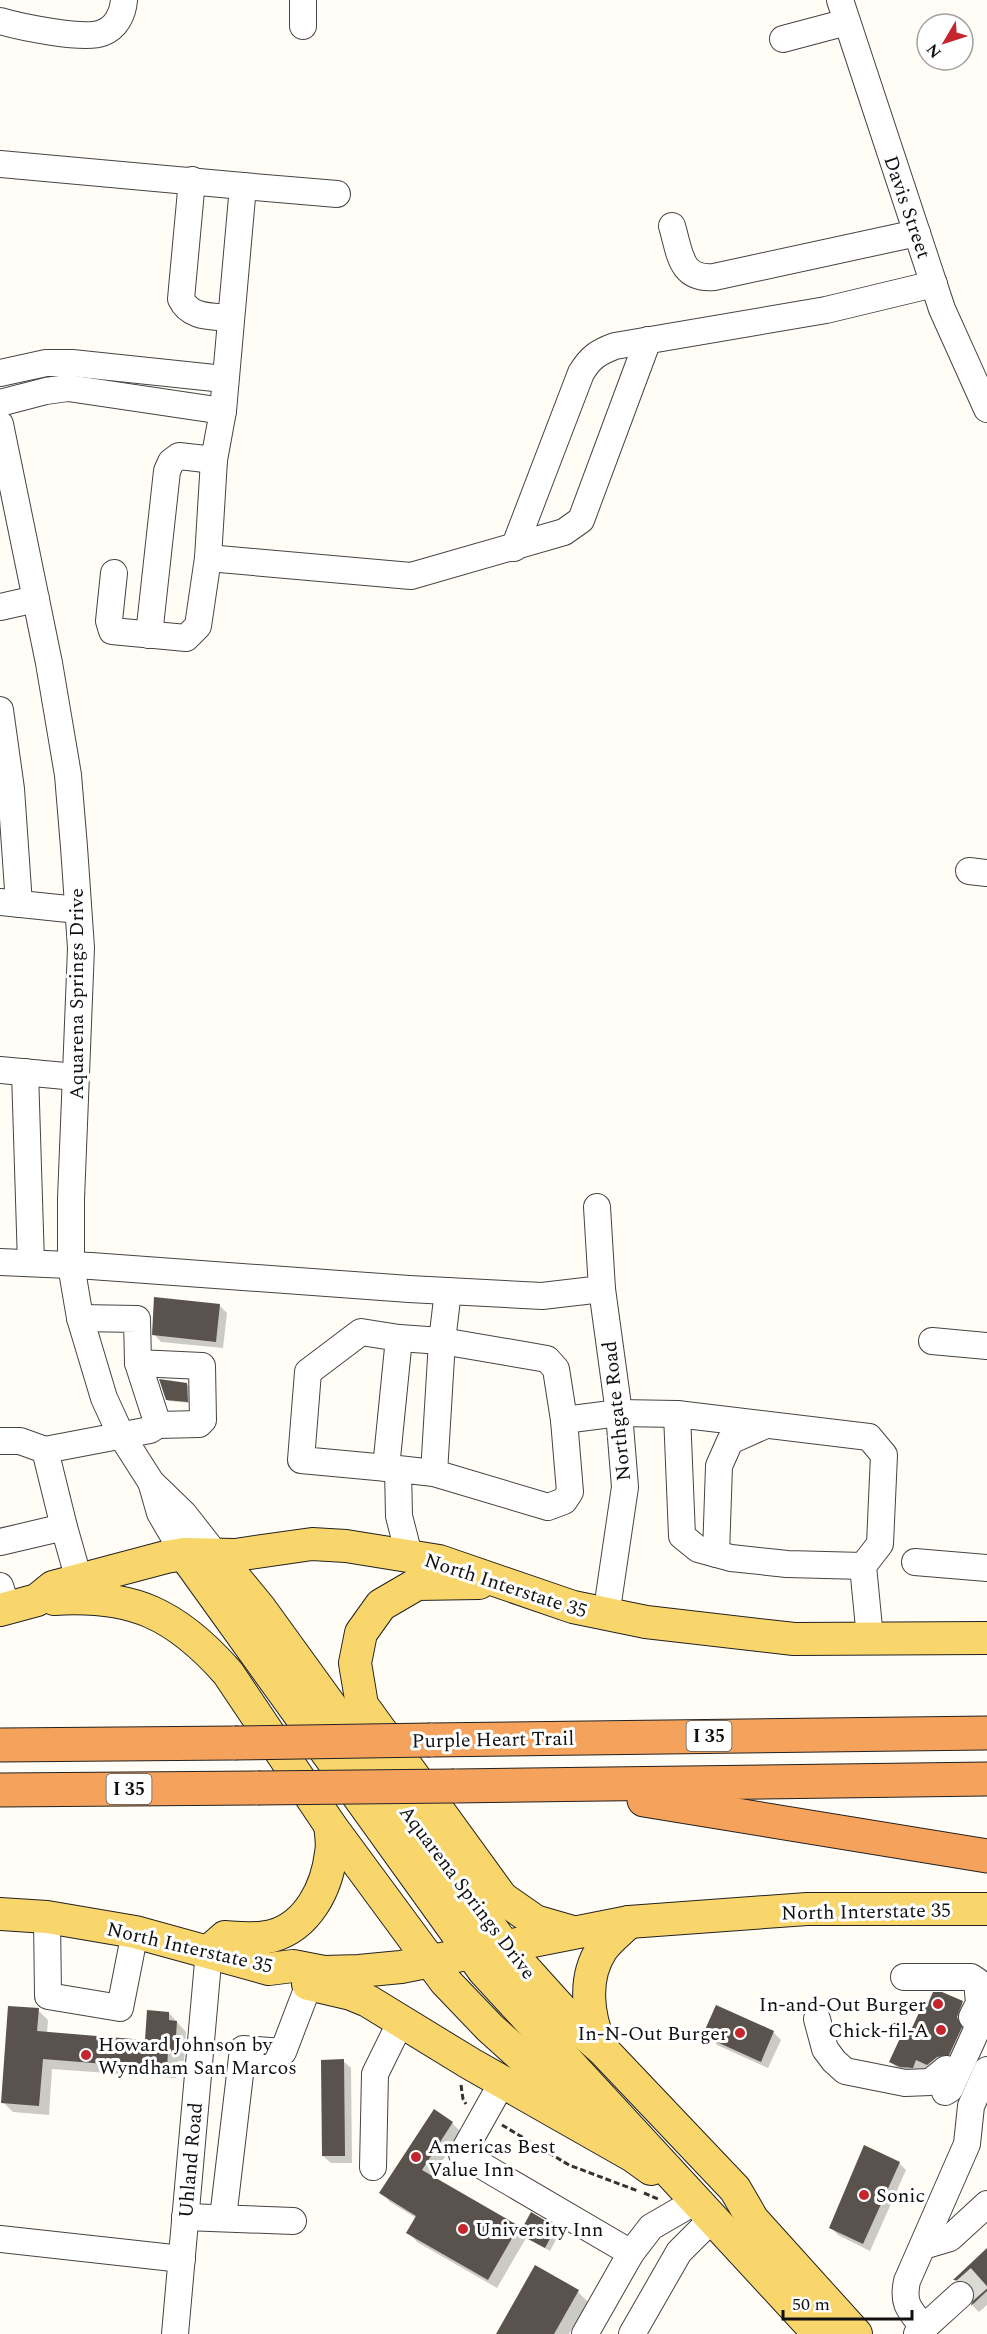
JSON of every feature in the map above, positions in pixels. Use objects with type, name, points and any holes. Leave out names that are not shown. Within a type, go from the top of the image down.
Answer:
[{"type":"highway","points":[[491,1739],[987,1712]]},
{"type":"highway","name":"Purple Heart Trail","points":[[0,1745],[987,1733]]},
{"type":"highway","name":"I 35","points":[[0,1790],[987,1779]]},
{"type":"highway","points":[[517,1785],[674,1804],[987,1856]]},
{"type":"main road","name":"North Interstate 35","points":[[2,1601],[37,1600],[53,1587],[165,1557],[184,1554],[236,1555],[312,1544],[370,1548],[439,1561],[606,1616],[701,1630],[794,1639],[987,1638]]},
{"type":"main road","name":"Aquarena Springs Drive","points":[[184,1554],[484,1971],[632,2131],[691,2208],[819,2334]]},
{"type":"main road","name":"Aquarena Springs Drive","points":[[216,1555],[259,1607],[504,1947],[579,2029],[603,2050],[735,2190],[753,2220],[856,2334]]},
{"type":"main road","points":[[501,1582],[417,1584],[381,1605],[361,1633],[355,1663],[362,1705],[502,1898],[535,1921],[573,1932]]},
{"type":"main road","points":[[37,1600],[102,1599],[140,1608],[157,1614],[178,1626],[211,1654],[228,1673],[330,1825],[430,1962],[490,2028],[557,2084],[632,2131],[659,2145],[679,2159],[728,2205],[753,2220]]},
{"type":"main road","points":[[209,1951],[225,1937],[270,1937],[284,1931],[312,1908],[321,1892],[332,1852],[330,1825]]},
{"type":"main road","name":"North Interstate 35","points":[[0,1914],[47,1917],[135,1932],[269,1969],[293,1966],[324,1971],[358,1971],[430,1962],[629,1922],[807,1910],[987,1909]]},
{"type":"main road","points":[[603,2050],[593,2028],[588,1994],[594,1963],[603,1947],[629,1922]]},
{"type":"main road","points":[[269,1969],[278,1976],[351,1994],[368,2001],[633,2156],[691,2208]]},
{"type":"street","points":[[0,21],[21,27],[92,36],[104,33],[114,26],[123,12],[124,0]]},
{"type":"street","points":[[303,0],[303,26]]},
{"type":"street","points":[[783,39],[844,11]]},
{"type":"street","name":"Davis Street","points":[[844,11],[942,309],[987,410]]},
{"type":"street","points":[[0,164],[336,194]]},
{"type":"street","points":[[192,180],[181,299],[189,311],[196,314],[230,318]]},
{"type":"street","points":[[114,573],[109,621],[112,631],[186,638],[198,626],[208,558],[214,460],[223,411],[224,379],[243,186]]},
{"type":"street","points":[[672,226],[684,266],[691,274],[700,278],[714,278],[917,233]]},
{"type":"street","points":[[514,548],[581,374],[590,359],[599,352],[615,346],[826,310],[934,284]]},
{"type":"street","points":[[208,558],[411,576],[514,548],[564,531],[581,520],[648,340]]},
{"type":"street","points":[[0,373],[46,363],[72,363],[224,379]]},
{"type":"street","points":[[0,403],[46,391],[68,388],[223,411]]},
{"type":"street","name":"Aquarena Springs Drive","points":[[0,424],[49,663],[68,775],[81,948],[71,1199],[71,1265],[80,1318],[104,1398],[121,1435],[151,1482],[184,1514],[216,1555]]},
{"type":"street","points":[[149,635],[167,471],[171,462],[179,456],[214,460]]},
{"type":"street","points":[[0,607],[36,600]]},
{"type":"street","points":[[0,710],[11,789],[9,903],[78,910]]},
{"type":"street","points":[[0,1070],[76,1077]]},
{"type":"street","points":[[25,1072],[31,1263]]},
{"type":"street","name":"Northgate Road","points":[[597,1207],[602,1289],[619,1413],[625,1487],[606,1616]]},
{"type":"street","points":[[0,1262],[542,1296],[602,1289]]},
{"type":"street","points":[[434,1473],[442,1341],[448,1291]]},
{"type":"street","points":[[80,1318],[137,1319],[138,1363],[158,1425]]},
{"type":"street","points":[[361,1332],[389,1336],[442,1341],[547,1359],[556,1369],[564,1420],[570,1492],[564,1501],[548,1507],[434,1473],[301,1460],[308,1372],[361,1332]]},
{"type":"street","points":[[389,1336],[392,1469],[399,1516],[409,1555]]},
{"type":"street","points":[[932,1341],[987,1346]]},
{"type":"street","points":[[0,1441],[20,1441],[45,1450],[150,1430],[158,1425],[199,1424],[203,1420],[202,1366],[138,1363]]},
{"type":"street","points":[[564,1420],[619,1413],[677,1414],[869,1437],[884,1455],[879,1544],[863,1566],[870,1638]]},
{"type":"street","points":[[677,1414],[682,1536],[698,1549],[731,1558],[787,1564],[863,1566]]},
{"type":"street","points":[[716,1554],[719,1466],[730,1441],[766,1425]]},
{"type":"street","points":[[45,1450],[79,1580]]},
{"type":"street","name":"Aquarena Springs Drive","points":[[151,1482],[160,1513],[184,1554]]},
{"type":"street","points":[[0,1542],[64,1527]]},
{"type":"street","points":[[915,1562],[987,1568]]},
{"type":"street","points":[[47,1917],[48,1996],[120,2008],[135,1932]]},
{"type":"street","name":"Uhland Road","points":[[175,2334],[209,1951]]},
{"type":"street","points":[[817,2019],[825,2049],[845,2071],[943,2093],[950,2089],[979,2025],[974,2013],[977,1981],[971,1977],[904,1977]]},
{"type":"street","points":[[223,2218],[243,2049],[283,2052],[309,1984]]},
{"type":"street","points":[[373,2167],[375,2074],[401,2021]]},
{"type":"street","points":[[905,2083],[930,2082],[946,2069]]},
{"type":"street","points":[[960,2295],[920,2331],[903,2296],[907,2281],[923,2246],[977,2149],[969,2134],[978,2121],[971,2106],[987,2070]]},
{"type":"street","points":[[503,2081],[462,2154],[631,2253]]},
{"type":"street","points":[[923,2246],[950,2238],[987,2204]]},
{"type":"street","points":[[585,2334],[631,2253],[651,2227],[691,2208]]},
{"type":"street","points":[[632,2334],[679,2252],[691,2208]]},
{"type":"street","points":[[185,2217],[293,2221]]},
{"type":"street","points":[[0,2239],[182,2259]]},
{"type":"path","points":[[461,2082],[463,2099],[474,2108]]},
{"type":"path","points":[[497,2122],[569,2165],[691,2208]]},
{"type":"building","points":[[154,1297],[220,1304],[216,1342],[152,1335]]},
{"type":"building","points":[[159,1379],[187,1383],[188,1402],[166,1400]]},
{"type":"building","name":"Chick-fil-A","points":[[933,1992],[942,1992],[963,2001],[957,2017],[962,2027],[949,2055],[937,2057],[927,2065],[916,2060],[913,2068],[900,2067],[889,2062],[901,2036],[907,2039],[922,2006],[926,2008]]},
{"type":"building","name":"In-N-Out Burger","points":[[716,2005],[774,2031],[761,2062],[708,2038],[710,2034],[704,2032]]},
{"type":"building","name":"Howard Johnson by Wyndham San Marcos","points":[[8,2006],[39,2008],[37,2031],[145,2040],[147,2010],[169,2012],[169,2020],[177,2021],[175,2051],[168,2051],[167,2069],[43,2059],[39,2106],[1,2103]]},
{"type":"building","points":[[344,2059],[345,2156],[322,2156],[321,2060]]},
{"type":"building","name":"University Inn","points":[[434,2109],[453,2122],[422,2170],[519,2226],[488,2280],[406,2233],[416,2216],[379,2193]]},
{"type":"building","name":"Sonic","points":[[864,2145],[900,2162],[863,2244],[829,2228]]},
{"type":"building","name":"University Inn","points":[[531,2212],[556,2227],[545,2248],[519,2234]]},
{"type":"building","points":[[987,2248],[987,2291],[971,2306],[975,2292],[971,2285],[964,2281],[953,2280]]},
{"type":"building","name":"University Inn","points":[[535,2265],[579,2290],[554,2334],[496,2334]]},
{"type":"tunnel","points":[[960,2295],[987,2271]]},
{"type":"place","name":"In-and-Out Burger","points":[[938,2004]]},
{"type":"place","name":"Chick-fil-A","points":[[941,2030]]},
{"type":"place","name":"In-N-Out Burger","points":[[740,2033]]},
{"type":"place","name":"Howard Johnson by Wyndham San Marcos","points":[[86,2055]]},
{"type":"place","name":"Americas Best Value Inn","points":[[416,2157]]},
{"type":"place","name":"Sonic","points":[[864,2195]]},
{"type":"place","name":"University Inn","points":[[463,2229]]}]
